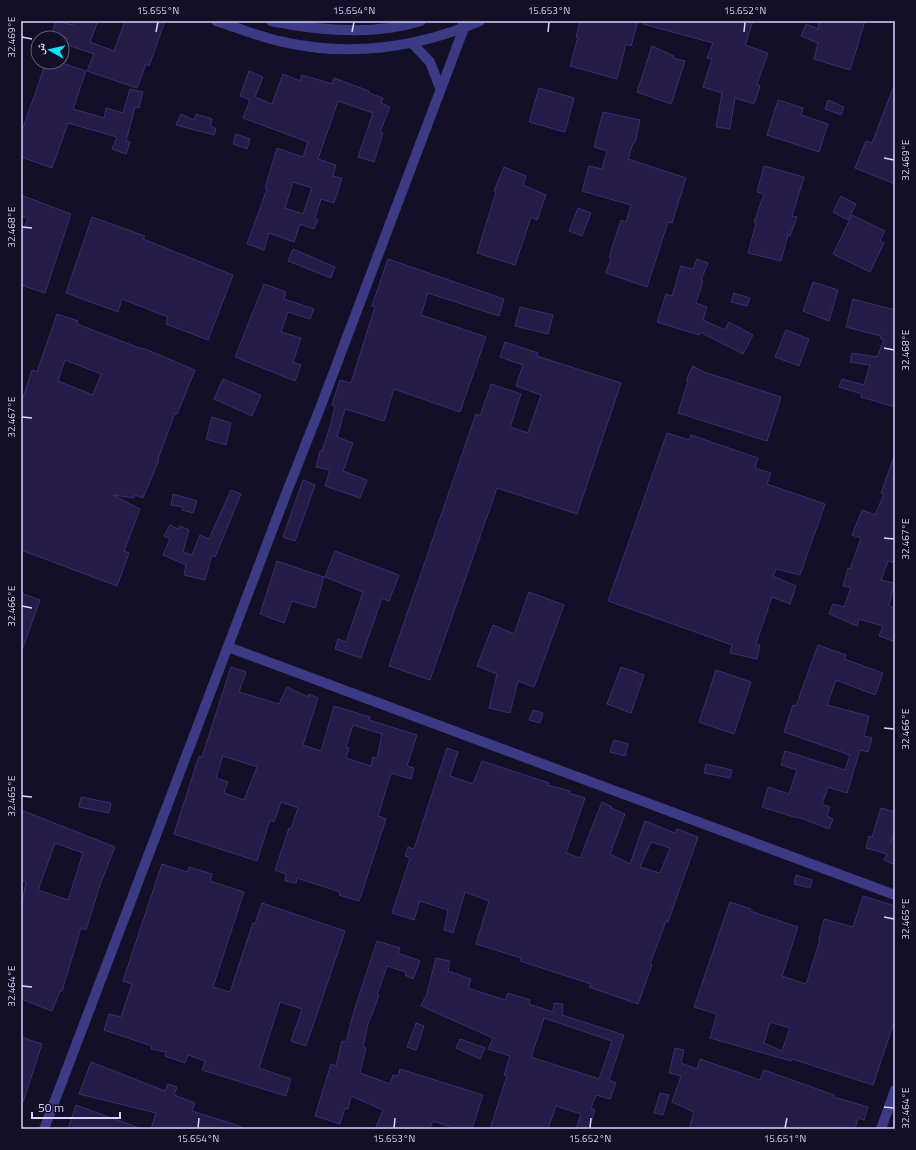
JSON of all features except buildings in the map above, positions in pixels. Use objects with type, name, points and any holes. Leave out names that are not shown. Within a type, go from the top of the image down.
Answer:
[{"type":"street","points":[[216,21],[265,37],[311,46],[365,49],[412,44],[463,25],[480,21]]},
{"type":"street","points":[[271,21],[312,27],[360,26],[389,28],[421,21]]},
{"type":"street","points":[[44,1129],[322,402],[463,25]]},
{"type":"street","points":[[412,44],[430,62],[440,88]]},
{"type":"street","points":[[228,647],[895,895]]},
{"type":"street","points":[[881,1129],[895,1090]]}]
